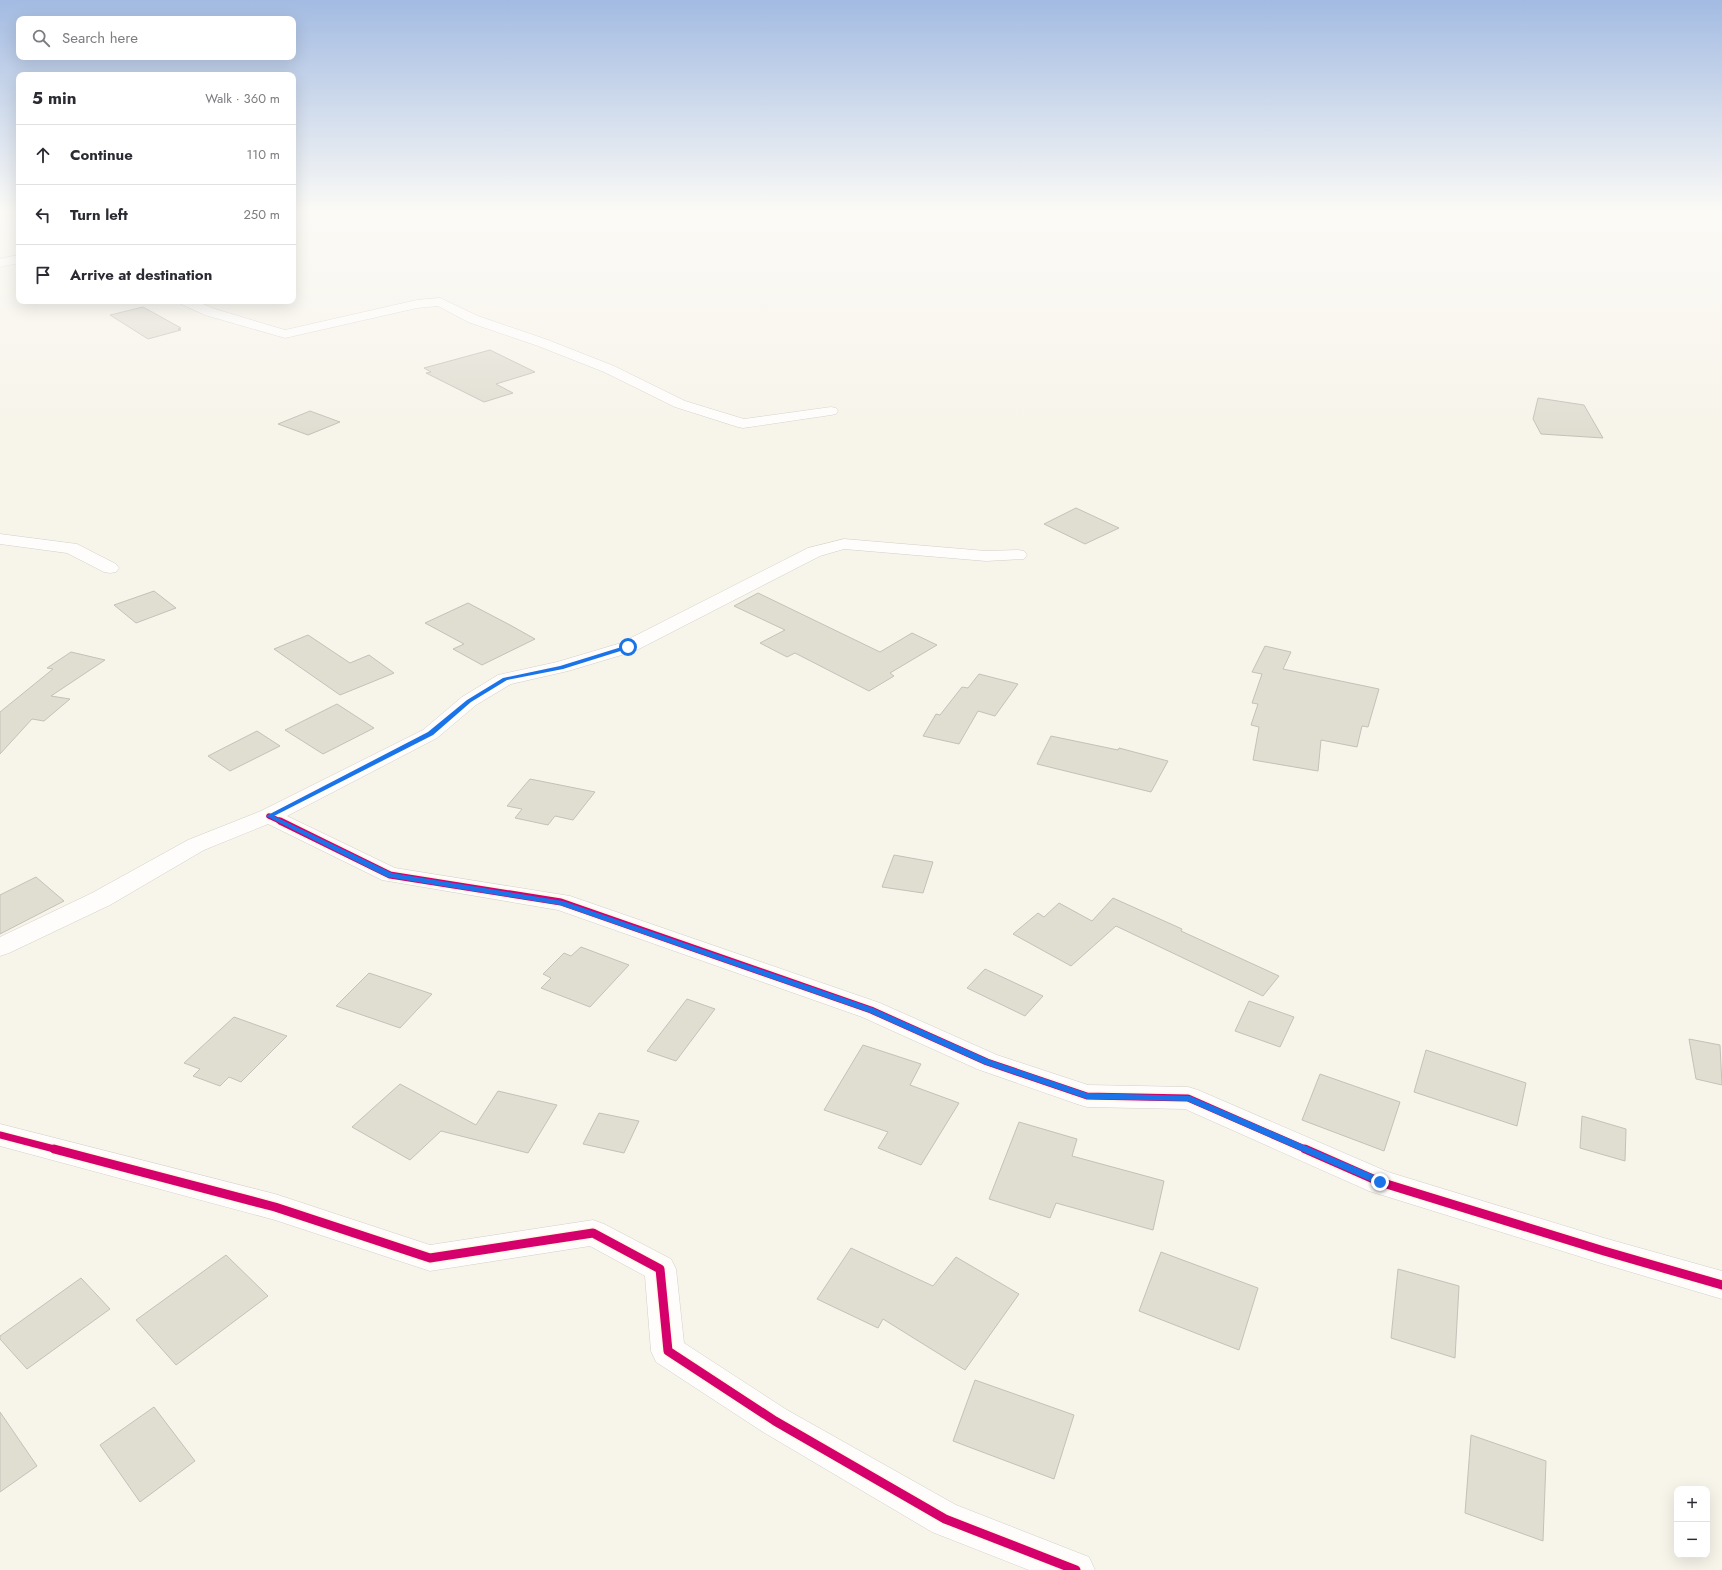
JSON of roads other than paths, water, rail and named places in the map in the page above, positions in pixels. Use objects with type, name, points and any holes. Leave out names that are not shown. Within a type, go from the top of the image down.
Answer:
[{"type":"street","points":[[192,304],[210,312],[285,334],[417,304],[440,302],[473,319],[543,343],[609,369],[680,404],[743,424],[831,411]]},
{"type":"street","points":[[0,539],[71,548],[110,568]]},
{"type":"street","points":[[0,947],[101,899],[196,845],[269,816],[430,734],[469,701],[505,679],[561,667],[628,647],[814,552],[844,544],[986,556],[1018,555]]},
{"type":"street","points":[[269,816],[390,875],[561,902],[870,1010],[987,1062],[1087,1096],[1188,1098],[1380,1182],[1604,1251],[1722,1285]]},
{"type":"street","points":[[0,1135],[275,1207],[430,1258],[593,1233],[660,1269],[668,1351],[775,1421],[945,1519],[1076,1570]]}]
